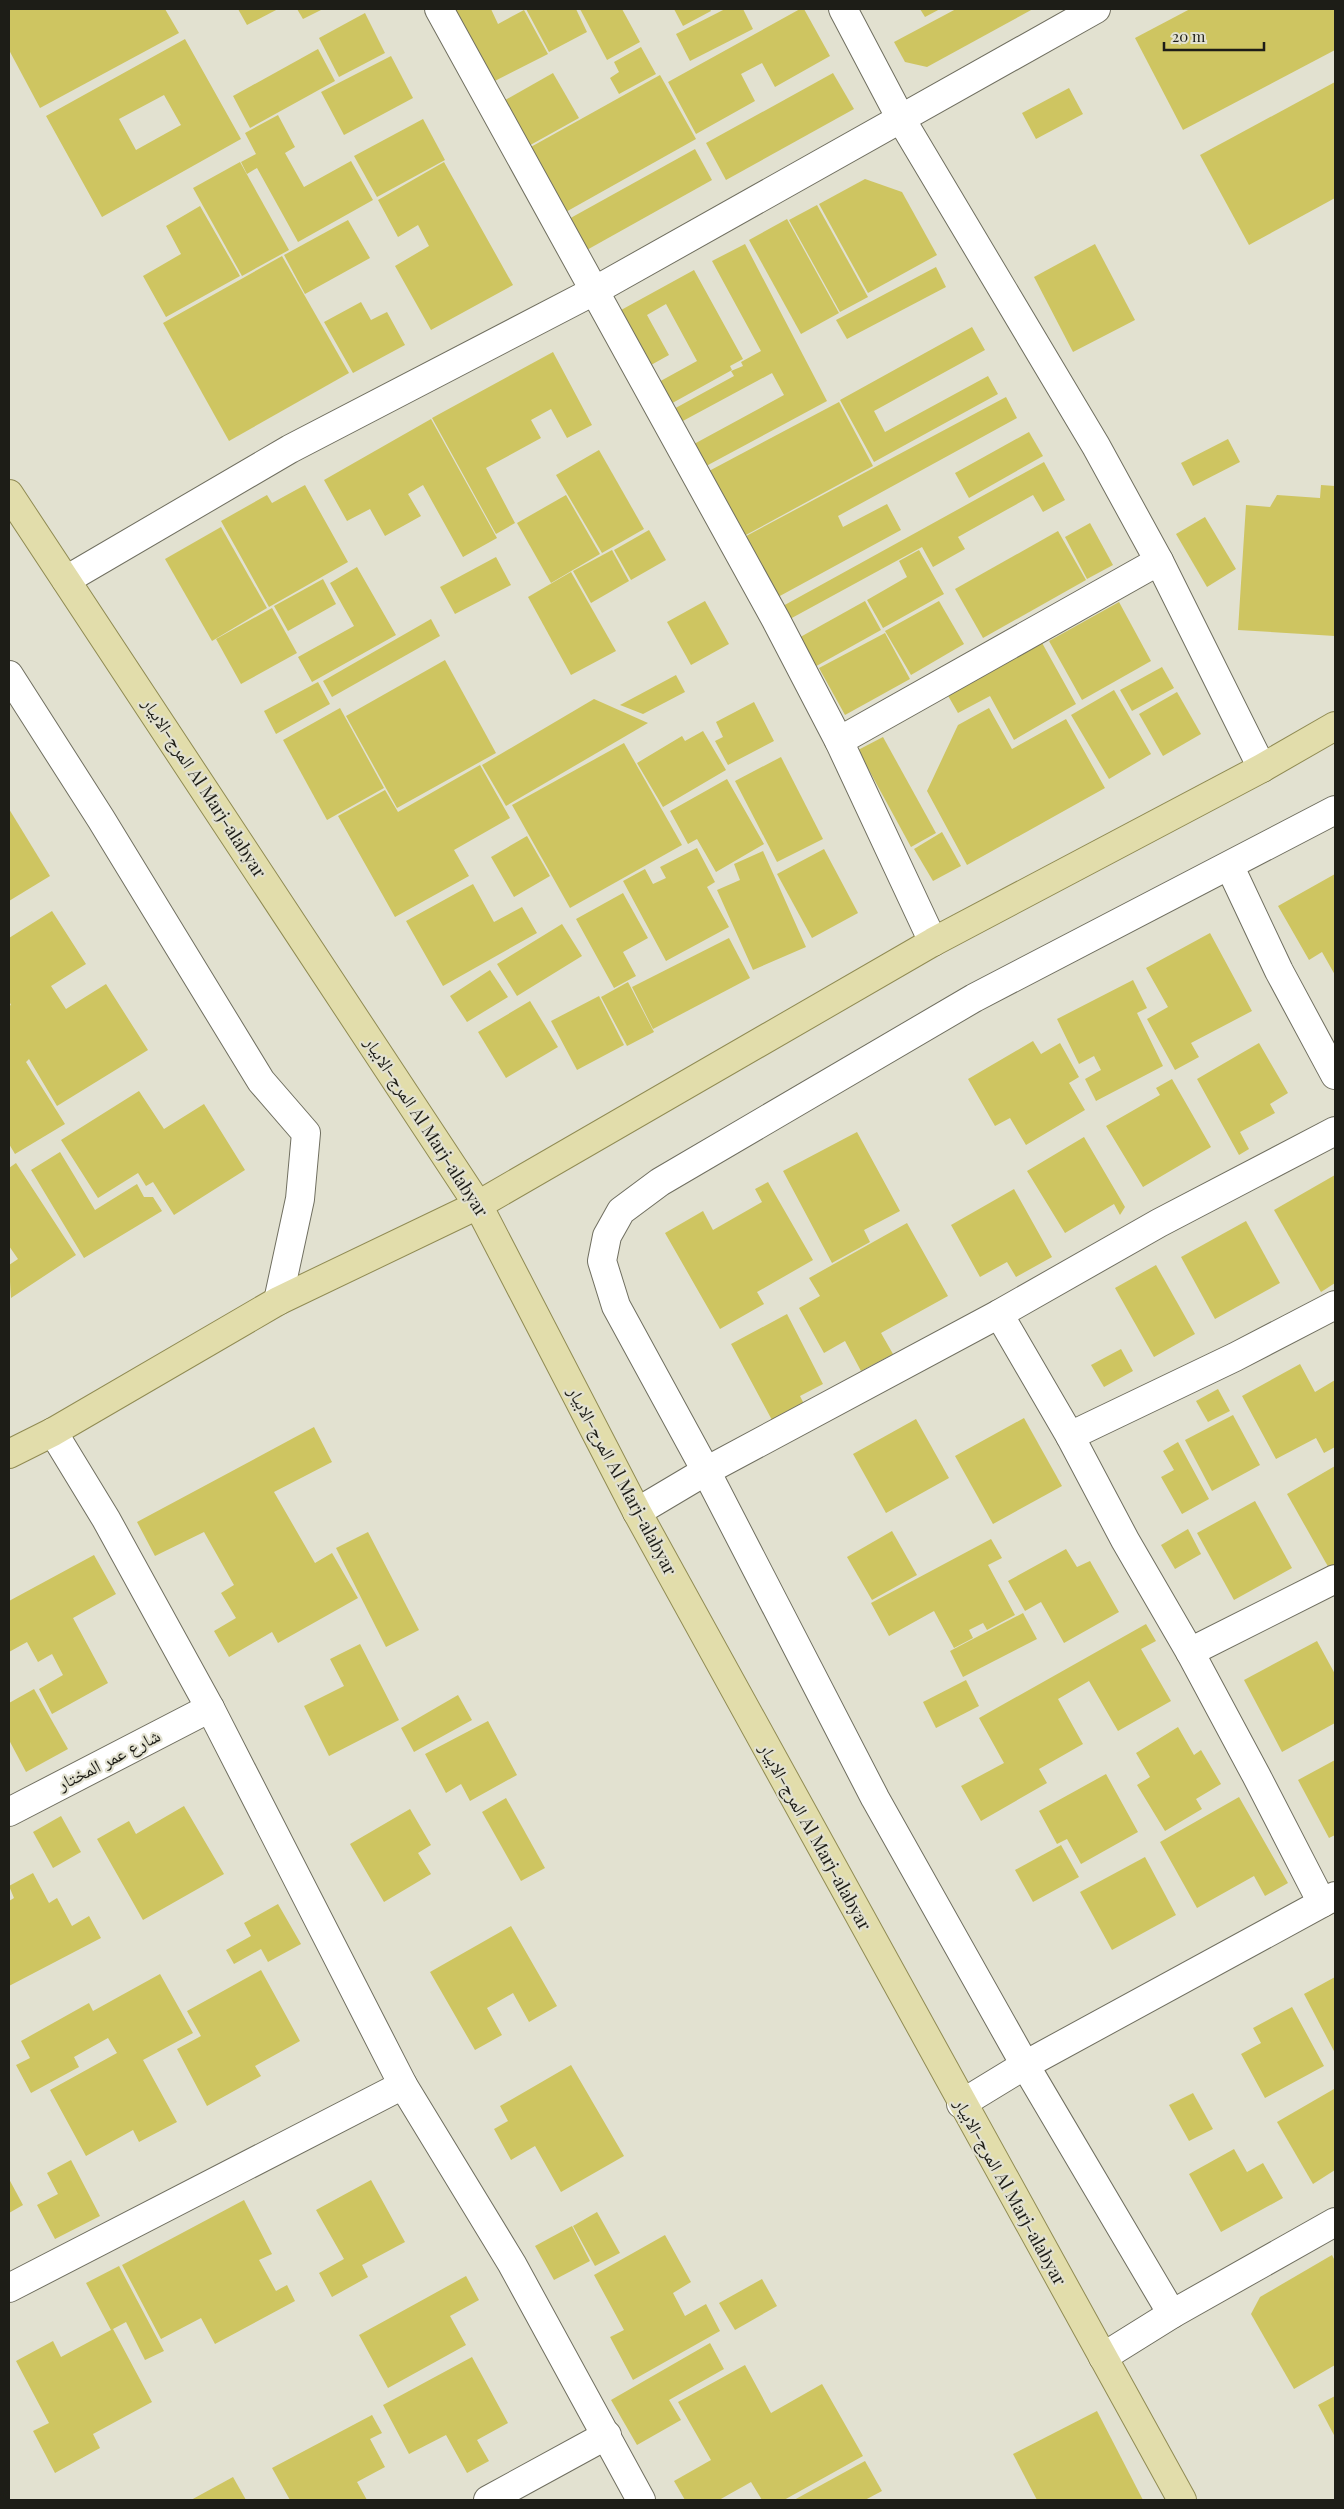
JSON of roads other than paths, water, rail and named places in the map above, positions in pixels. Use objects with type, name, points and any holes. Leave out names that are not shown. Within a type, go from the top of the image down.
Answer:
[{"type":"main road","name":"المرج-الابيار Al Marj-alabyar","points":[[9,494],[478,1205],[637,1512],[961,2104],[1182,2500]]},
{"type":"main road","points":[[9,1454],[54,1432],[278,1301],[478,1205],[933,942],[1262,768],[1335,726]]},
{"type":"street","points":[[439,9],[771,611],[839,741],[933,942]]},
{"type":"street","points":[[843,9],[901,119],[1096,446],[1159,562],[1262,768]]},
{"type":"street","points":[[66,580],[290,449],[594,291],[1096,9]]},
{"type":"street","points":[[839,741],[1159,562]]},
{"type":"street","points":[[9,675],[101,819],[261,1081],[306,1133],[300,1199],[278,1301]]},
{"type":"street","points":[[1172,2314],[1025,2065],[875,1798],[706,1471],[616,1306],[602,1261],[606,1236],[621,1211],[660,1182],[974,998],[1335,810]]},
{"type":"street","points":[[1230,866],[1279,971],[1335,1076]]},
{"type":"street","points":[[637,1512],[706,1471],[999,1314],[1160,1223],[1335,1131]]},
{"type":"street","points":[[1070,1436],[1235,1357],[1335,1305]]},
{"type":"street","points":[[961,2104],[1025,2065],[1329,1900],[1256,1775],[1190,1652],[1125,1540],[1070,1436],[999,1314]]},
{"type":"street","points":[[54,1432],[106,1520],[210,1708],[402,2085],[512,2264],[642,2500]]},
{"type":"street","points":[[1190,1652],[1335,1579]]},
{"type":"street","name":"شارع عمر المختار","points":[[9,1812],[210,1708]]},
{"type":"street","points":[[9,2288],[402,2085]]},
{"type":"street","points":[[1103,2357],[1172,2314],[1335,2222]]},
{"type":"street","points":[[488,2500],[606,2436]]}]
